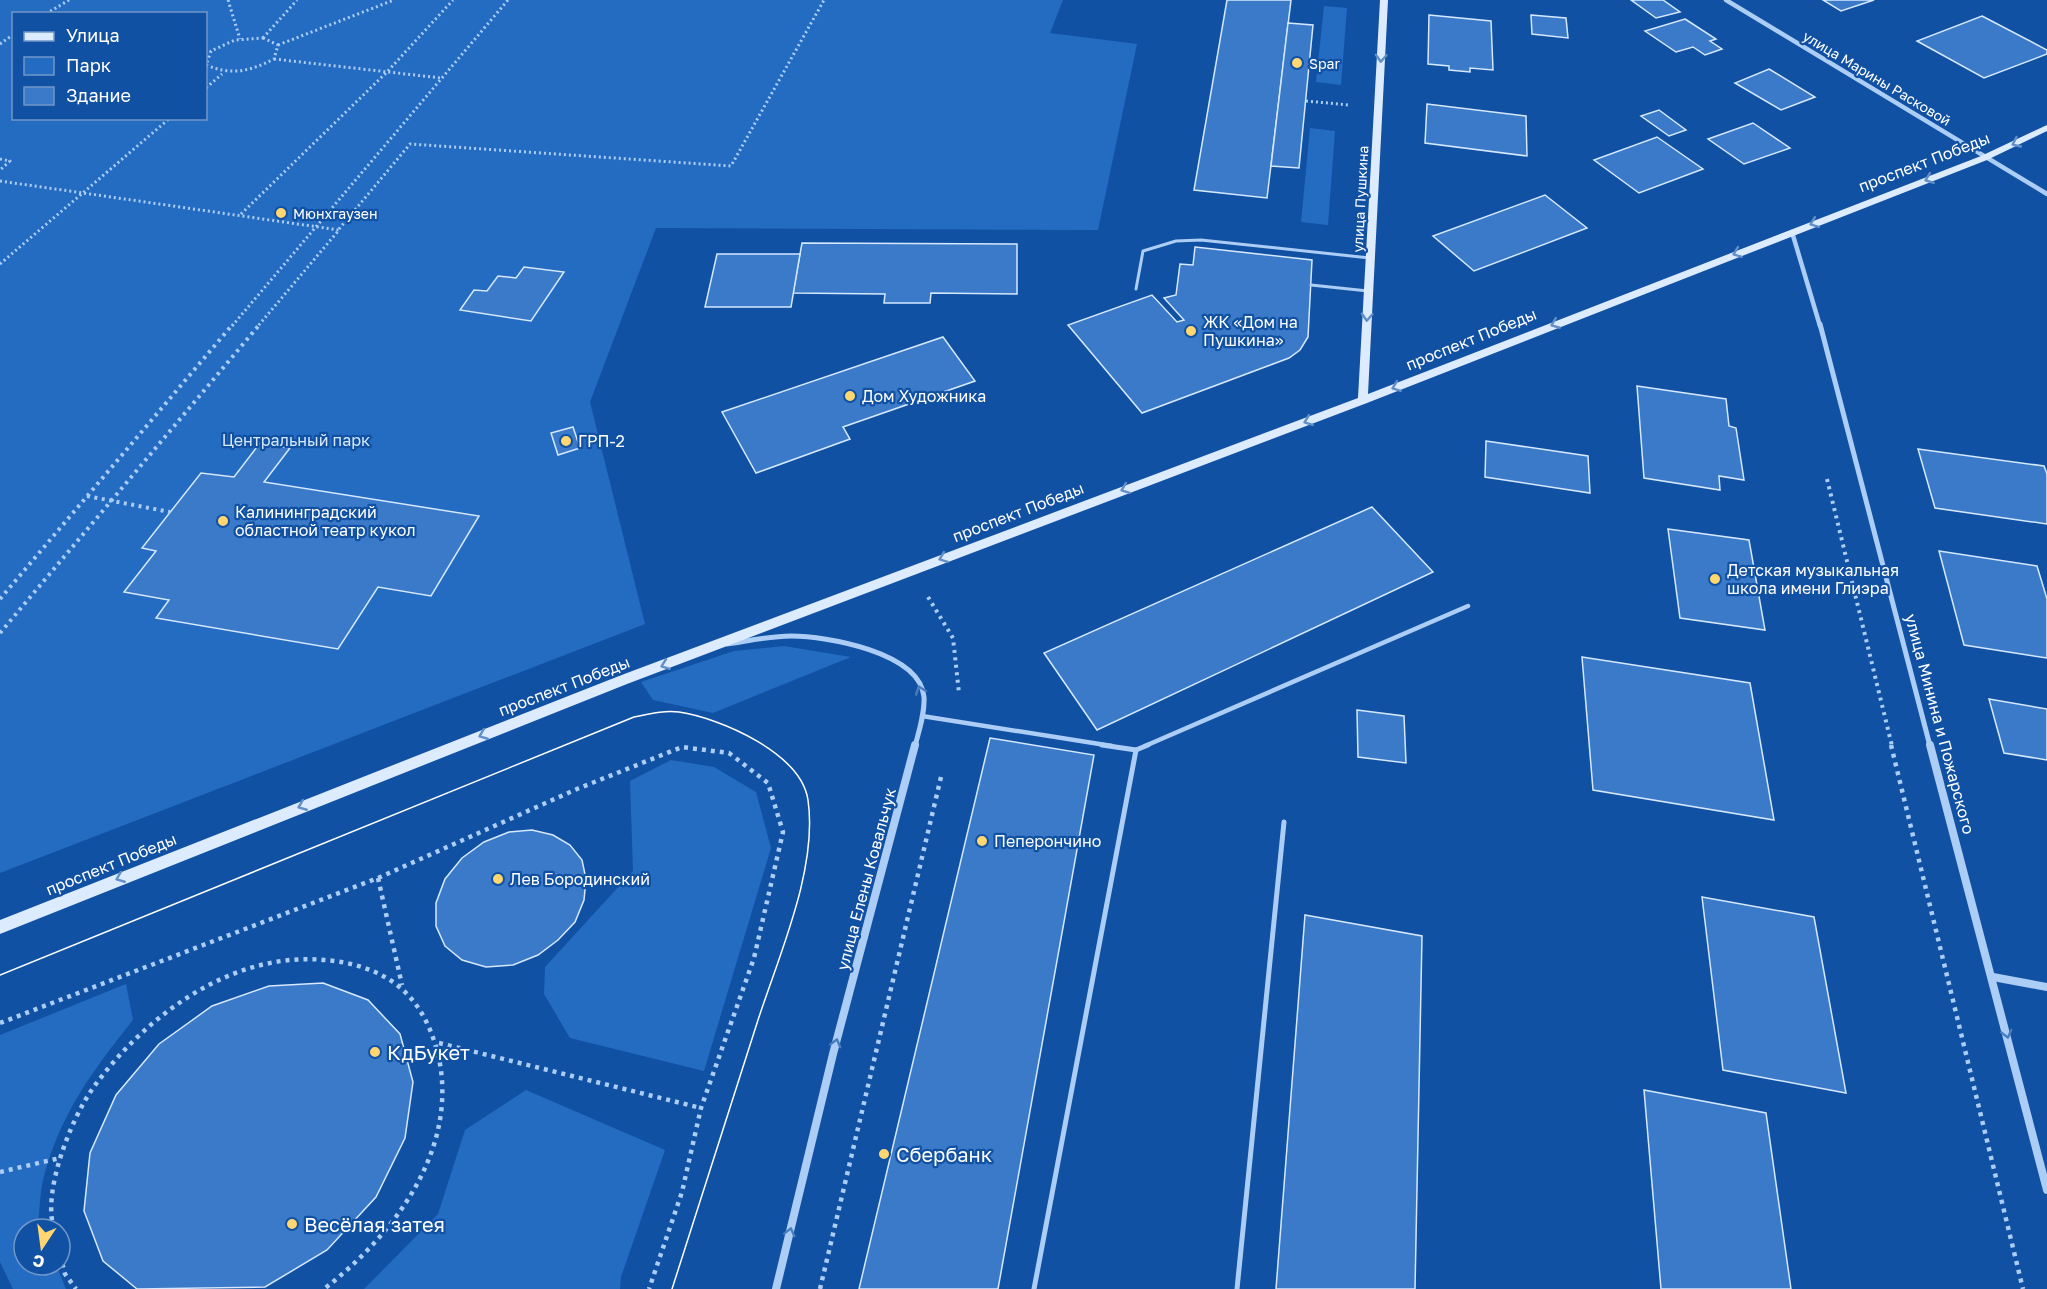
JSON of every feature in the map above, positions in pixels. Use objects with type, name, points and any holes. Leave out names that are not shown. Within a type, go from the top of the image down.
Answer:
[{"type":"main road","name":"улица Пушкина","points":[[1363,400],[1384,0]]},
{"type":"main road","name":"проспект Победы","points":[[0,927],[623,680],[1363,400],[1984,158],[2047,129]]},
{"type":"street","name":"улица Марины Расковой","points":[[1726,0],[2047,194]]},
{"type":"street","name":"улица Минина и Пожарского","points":[[1791,232],[1804,265],[1993,977],[2047,1190]]},
{"type":"street","name":"улица Елены Ковальчук","points":[[720,645],[791,636],[826,638],[876,651],[900,662],[914,674],[924,695],[922,716],[833,1054],[776,1289]]},
{"type":"street","points":[[1993,977],[2047,987]]},
{"type":"lane","points":[[1136,289],[1143,251],[1176,241],[1201,240],[1370,258]]},
{"type":"lane","points":[[1311,285],[1368,291]]},
{"type":"lane","points":[[922,716],[1136,750],[1468,606]]},
{"type":"lane","points":[[1034,1289],[1136,750]]},
{"type":"lane","points":[[1237,1289],[1284,822]]},
{"type":"path","points":[[49,12],[69,0]]},
{"type":"path","points":[[228,0],[240,39]]},
{"type":"path","points":[[263,38],[297,0]]},
{"type":"path","points":[[207,63],[212,51],[240,39],[263,38],[278,45],[394,0]]},
{"type":"path","points":[[241,214],[387,72],[453,0]]},
{"type":"path","points":[[0,599],[508,0]]},
{"type":"path","points":[[0,633],[410,144],[731,166],[824,0]]},
{"type":"path","points":[[274,60],[278,45]]},
{"type":"path","points":[[207,87],[222,74],[250,71],[274,60],[441,78]]},
{"type":"path","points":[[207,66],[222,74]]},
{"type":"path","points":[[1306,101],[1355,106]]},
{"type":"path","points":[[0,264],[168,120]]},
{"type":"path","points":[[0,159],[10,161],[0,170]]},
{"type":"path","points":[[0,181],[241,214],[339,230]]},
{"type":"path","points":[[1827,476],[2023,1289]]},
{"type":"path","points":[[87,496],[170,512]]},
{"type":"path","points":[[820,1289],[960,699],[953,638]]},
{"type":"path","points":[[0,1023],[378,878],[577,789],[682,747],[729,753],[768,783],[783,832],[754,958],[701,1108],[682,1192],[649,1289]]},
{"type":"path","points":[[378,878],[402,986]]},
{"type":"path","points":[[51,1217],[60,1158],[88,1096],[132,1041],[186,998],[245,969],[304,957],[358,963],[402,986],[424,1011],[439,1043],[444,1095],[432,1154],[400,1214],[353,1269],[324,1289]]},
{"type":"path","points":[[439,1043],[701,1108]]},
{"type":"path","points":[[0,1172],[60,1158]]},
{"type":"path","points":[[67,1277],[76,1289]]},
{"type":"green space","name":"Центральный парк","points":[[0,0],[1063,0],[1050,33],[1137,44],[1098,230],[656,228],[590,402],[645,624],[0,873]]},
{"type":"green space","points":[[1324,6],[1347,8],[1341,85],[1316,82]]},
{"type":"green space","points":[[1310,128],[1335,131],[1328,225],[1301,222]]},
{"type":"green space","points":[[784,646],[851,657],[713,713],[653,700],[641,682],[734,651]]},
{"type":"green space","points":[[671,760],[714,767],[756,792],[771,848],[704,1071],[570,1038],[544,994],[545,967],[633,871],[630,781]]},
{"type":"green space","points":[[126,984],[133,1020],[80,1093],[59,1132],[43,1182],[39,1217],[12,1217],[12,1277],[61,1277],[66,1289],[13,1289],[0,1262],[0,1035]]},
{"type":"green space","points":[[526,1090],[665,1150],[621,1277],[620,1289],[364,1289],[438,1214],[465,1130]]},
{"type":"building","points":[[1227,0],[1291,0],[1267,198],[1194,190]]},
{"type":"building","points":[[1631,0],[1663,0],[1680,12],[1656,18]]},
{"type":"building","points":[[1823,0],[1874,0],[1841,11]]},
{"type":"building","points":[[1429,15],[1491,21],[1493,70],[1470,68],[1470,72],[1449,70],[1449,66],[1428,64]]},
{"type":"building","points":[[1531,15],[1566,18],[1568,38],[1532,34]]},
{"type":"building","points":[[1982,16],[2047,50],[2047,54],[1984,78],[1917,41]]},
{"type":"building","points":[[1685,19],[1716,39],[1710,41],[1722,49],[1705,55],[1693,47],[1676,52],[1645,31]]},
{"type":"building","name":"Spar","points":[[1288,23],[1313,25],[1299,168],[1271,166]]},
{"type":"building","points":[[1769,69],[1815,97],[1781,110],[1735,83]]},
{"type":"building","points":[[1427,104],[1526,116],[1527,156],[1425,143]]},
{"type":"building","points":[[1659,110],[1686,130],[1669,136],[1641,116]]},
{"type":"building","points":[[1753,123],[1790,148],[1744,164],[1708,139]]},
{"type":"building","points":[[1657,137],[1703,169],[1639,193],[1594,160]]},
{"type":"building","points":[[1545,195],[1587,228],[1474,271],[1433,236]]},
{"type":"building","points":[[802,243],[1017,244],[1017,294],[931,293],[930,303],[884,303],[885,294],[793,293]]},
{"type":"building","name":"ЖК «Дом на Пушкина»","points":[[1195,247],[1312,260],[1308,337],[1300,350],[1289,358],[1142,413],[1068,325],[1152,295],[1177,322],[1184,320],[1164,298],[1176,295],[1180,264],[1193,265]]},
{"type":"building","points":[[717,254],[800,254],[791,307],[705,307]]},
{"type":"building","points":[[524,267],[564,272],[531,321],[460,310],[474,290],[487,291],[498,276],[516,278]]},
{"type":"building","name":"Дом Художника","points":[[943,337],[975,381],[843,427],[850,439],[756,473],[722,412]]},
{"type":"building","points":[[1637,386],[1726,399],[1729,426],[1736,428],[1744,480],[1719,476],[1720,490],[1644,478]]},
{"type":"building","name":"ГРП-2","points":[[573,427],[580,448],[558,455],[551,433]]},
{"type":"building","points":[[1486,441],[1588,456],[1590,493],[1485,477]]},
{"type":"building","points":[[260,443],[290,448],[264,482],[479,516],[431,596],[378,587],[338,649],[156,618],[169,600],[124,592],[156,551],[142,548],[201,473],[234,477]]},
{"type":"building","points":[[1918,449],[2044,466],[2047,474],[2047,524],[1935,508]]},
{"type":"building","points":[[1372,507],[1433,572],[1097,730],[1044,653]]},
{"type":"building","name":"Детская музыкальная школа имени Глиэра","points":[[1668,529],[1749,540],[1765,630],[1680,618]]},
{"type":"building","points":[[1939,551],[2037,566],[2047,599],[2047,658],[1964,645]]},
{"type":"building","points":[[1582,657],[1750,683],[1774,820],[1593,790]]},
{"type":"building","points":[[1989,699],[2047,709],[2047,760],[2004,753]]},
{"type":"building","points":[[1357,710],[1404,716],[1406,763],[1358,757]]},
{"type":"building","points":[[990,738],[1094,755],[998,1289],[859,1289]]},
{"type":"building","points":[[532,830],[553,835],[570,845],[582,860],[586,879],[584,900],[575,922],[558,940],[538,955],[513,965],[486,967],[462,960],[445,946],[436,926],[436,903],[445,879],[462,858],[484,842],[509,832]]},
{"type":"building","points":[[1702,897],[1814,917],[1846,1093],[1723,1070]]},
{"type":"building","points":[[1305,915],[1422,936],[1415,1289],[1276,1289]]},
{"type":"building","points":[[323,983],[368,1000],[400,1034],[413,1082],[405,1138],[376,1197],[327,1250],[265,1287],[137,1289],[103,1261],[84,1211],[90,1153],[116,1095],[159,1044],[212,1006],[269,986]]},
{"type":"building","points":[[1644,1090],[1766,1113],[1791,1289],[1661,1289]]},
{"type":"tram line","points":[[0,975],[634,717],[662,712],[679,712],[736,730],[775,753],[791,767],[802,783],[808,800],[810,827],[807,854],[795,912],[672,1289]]},
{"type":"place","name":"Spar","points":[[1297,63]]},
{"type":"place","name":"Мюнхгаузен","points":[[281,213]]},
{"type":"place","name":"ЖК «Дом на Пушкина»","points":[[1191,331]]},
{"type":"place","name":"Дом Художника","points":[[850,396]]},
{"type":"place","name":"ГРП-2","points":[[566,441]]},
{"type":"place","name":"Калининградский областной театр кукол","points":[[223,521]]},
{"type":"place","name":"Детская музыкальная школа имени Глиэра","points":[[1715,579]]},
{"type":"place","name":"Пеперончино","points":[[982,841]]},
{"type":"place","name":"Лев Бородинский","points":[[498,879]]},
{"type":"place","name":"КдБукет","points":[[375,1052]]},
{"type":"place","name":"Сбербанк","points":[[884,1154]]},
{"type":"place","name":"Весёлая затея","points":[[292,1224]]}]
